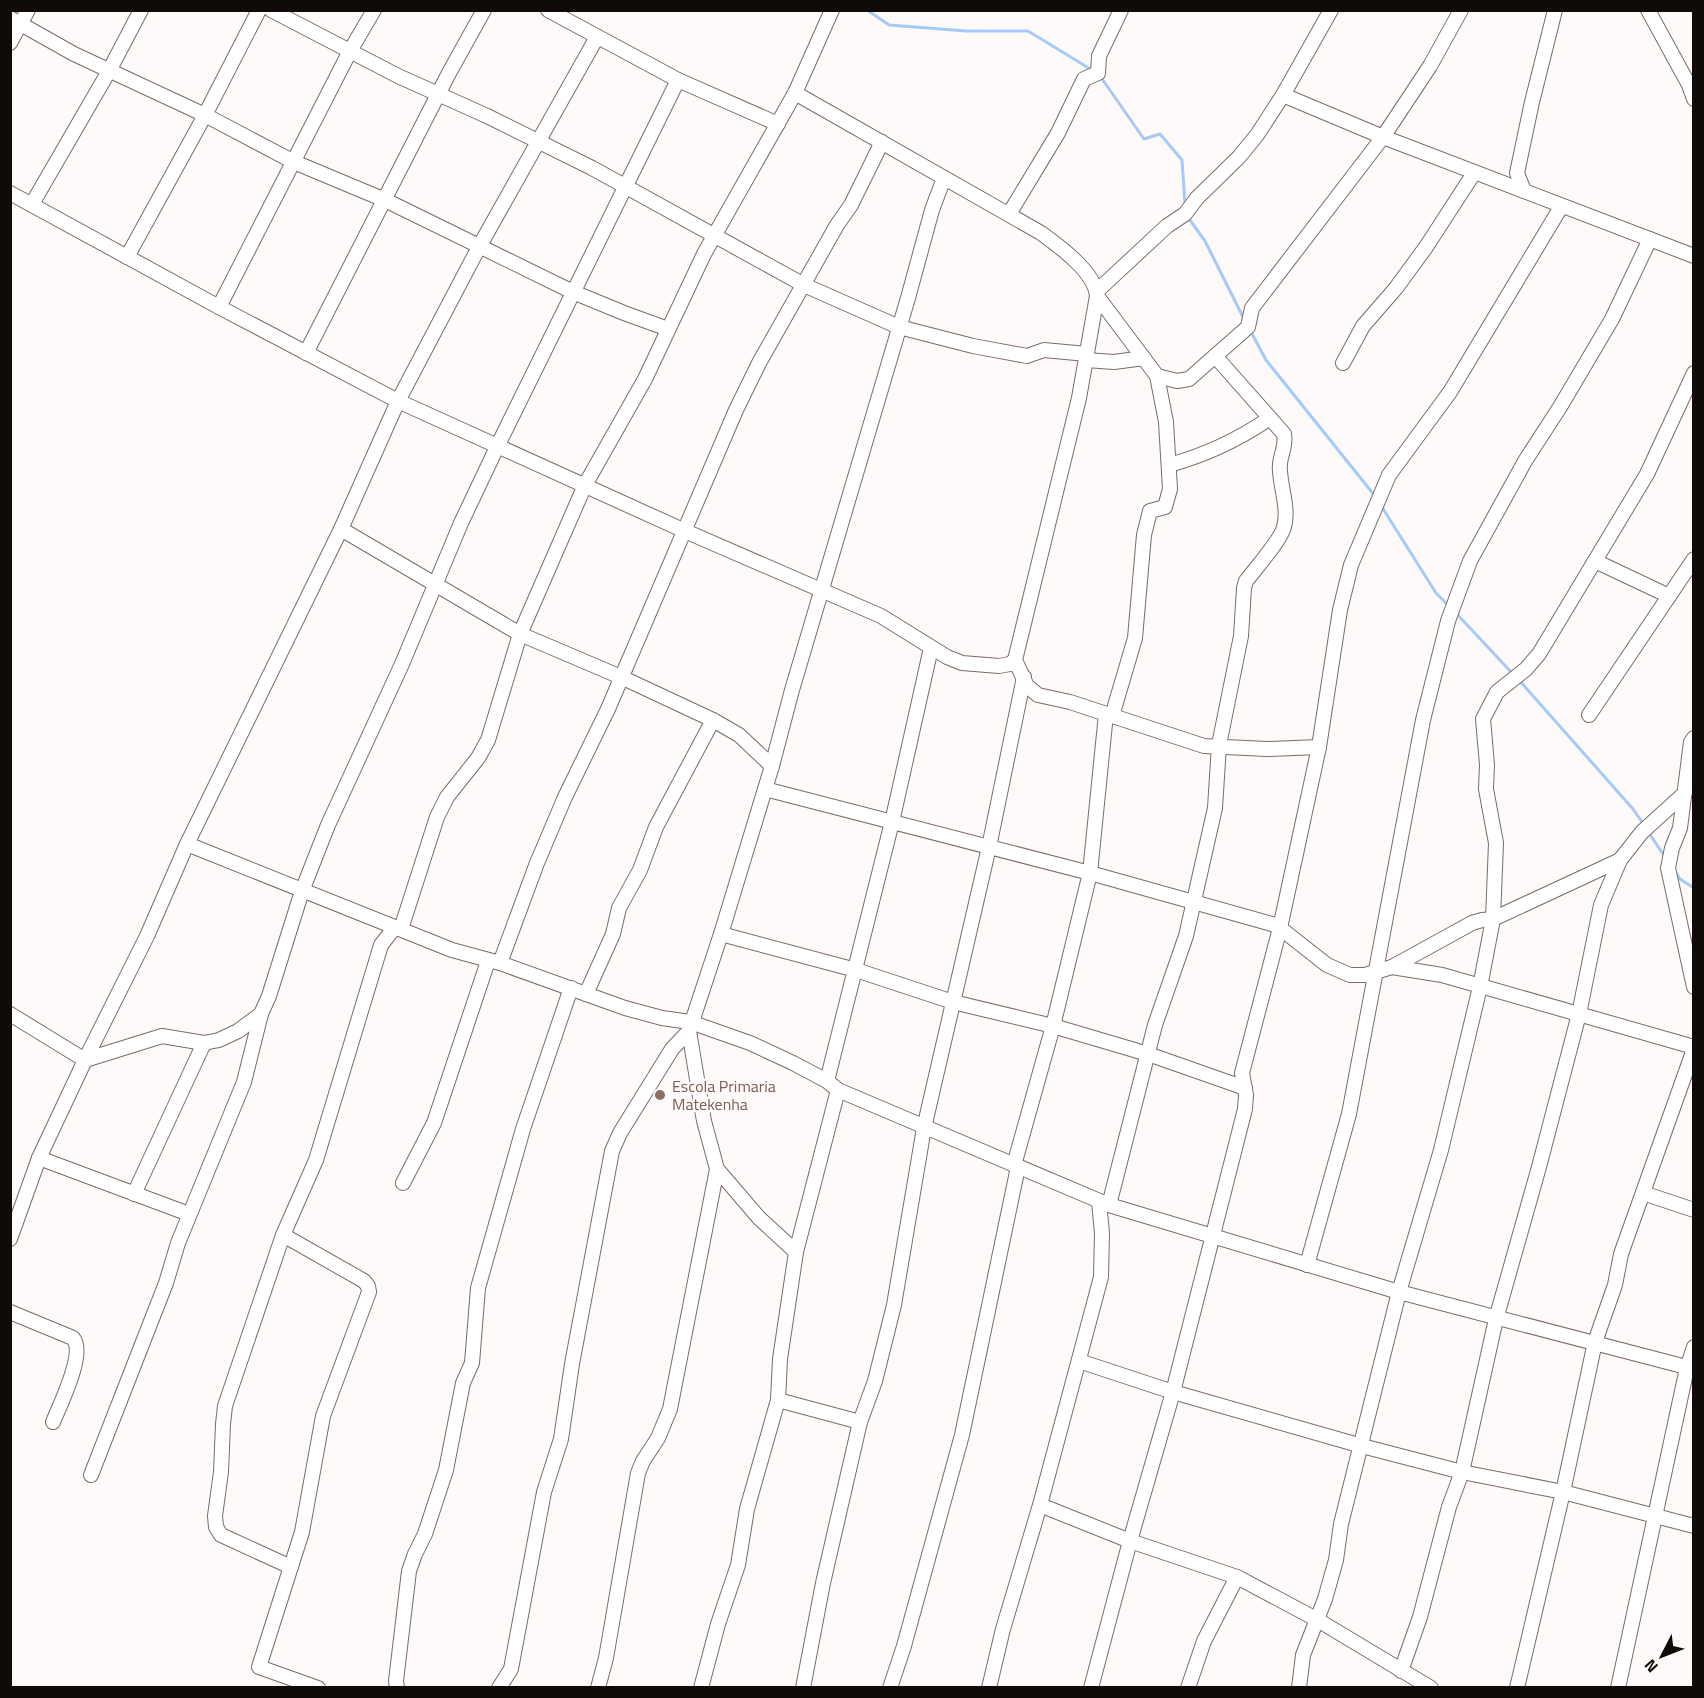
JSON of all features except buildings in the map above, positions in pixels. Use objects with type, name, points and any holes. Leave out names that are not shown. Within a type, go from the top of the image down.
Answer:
[{"type":"street","points":[[10,43],[15,21],[28,10]]},
{"type":"street","points":[[32,204],[110,71],[141,10]]},
{"type":"street","points":[[127,257],[205,115],[259,10]]},
{"type":"street","points":[[271,10],[625,186],[804,285],[899,327],[973,346],[1027,356],[1044,350],[1114,362],[1144,358]]},
{"type":"street","points":[[219,307],[350,51],[374,10]]},
{"type":"street","points":[[306,353],[484,10]]},
{"type":"street","points":[[548,10],[678,80],[778,124]]},
{"type":"street","points":[[291,1567],[221,1535],[216,1527],[215,1516],[221,1472],[225,1406],[283,1235],[316,1160],[381,945],[398,928],[437,818],[447,797],[478,758],[488,740],[520,634],[585,485],[645,379],[714,235],[795,93],[832,10]]},
{"type":"street","points":[[1009,214],[1058,133],[1084,79],[1098,73],[1099,56],[1121,10]]},
{"type":"street","points":[[10,193],[398,401],[496,447],[881,616],[931,648],[962,663],[999,666],[1010,664],[1015,660],[1048,534],[1079,398],[1097,294],[1167,226],[1185,214],[1197,198],[1239,157],[1257,135],[1283,95],[1331,10]]},
{"type":"street","points":[[1157,376],[1177,381],[1189,379],[1248,327],[1252,308],[1383,137],[1430,66],[1461,10]]},
{"type":"street","points":[[1524,191],[1517,173],[1555,10]]},
{"type":"street","points":[[1648,10],[1689,85],[1694,99]]},
{"type":"street","points":[[15,21],[110,71],[205,115],[294,162],[385,200],[573,291],[668,329]]},
{"type":"street","points":[[10,1239],[39,1158],[147,936],[187,844],[341,529],[398,401],[479,247],[597,37]]},
{"type":"street","points":[[91,1475],[131,1376],[189,1214],[244,1083],[261,1014],[302,891],[328,825],[402,664],[496,447],[678,80]]},
{"type":"street","points":[[795,93],[1009,214],[1067,252],[1083,269],[1097,294],[1157,376],[1166,422],[1169,465],[1170,489],[1167,505],[1163,508],[1151,509],[1144,535],[1135,638],[1109,715],[1090,873],[1016,1166],[962,1435],[904,1646],[890,1688]]},
{"type":"street","points":[[1283,95],[1474,173],[1694,256]]},
{"type":"street","points":[[404,1183],[434,1123],[494,962],[557,816],[608,709],[736,410],[759,363],[837,225],[851,205],[882,142]]},
{"type":"street","points":[[1343,363],[1363,326],[1420,256],[1474,173]]},
{"type":"street","points":[[1503,183],[1517,173]]},
{"type":"street","points":[[499,1688],[511,1670],[544,1492],[561,1439],[574,1353],[612,1151],[620,1133],[672,1049],[689,1026],[721,934],[772,766],[932,210],[944,178]]},
{"type":"street","points":[[1091,1688],[1173,1392],[1245,1109],[1242,1073],[1280,928],[1319,747],[1338,620],[1351,565],[1389,475],[1450,392],[1561,207]]},
{"type":"street","points":[[1307,1265],[1349,1114],[1423,720],[1448,621],[1470,561],[1525,461],[1612,319],[1650,239]]},
{"type":"street","points":[[989,1688],[1003,1629],[1040,1505],[1101,1277],[1104,1203],[1155,1025],[1186,936],[1215,808],[1220,745],[1241,636],[1244,588],[1246,581],[1284,528],[1284,491],[1280,460],[1284,434],[1215,356]]},
{"type":"street","points":[[1299,1688],[1303,1655],[1325,1599],[1336,1560],[1341,1524],[1399,1293],[1441,1150],[1480,987],[1492,919],[1496,843],[1486,789],[1487,765],[1483,719],[1497,692],[1526,669],[1539,654],[1647,474],[1694,373]]},
{"type":"street","points":[[1169,465],[1221,448],[1249,433],[1270,418]]},
{"type":"street","points":[[341,529],[520,634],[621,677],[713,720],[739,735],[772,766]]},
{"type":"street","points":[[1589,715],[1694,560]]},
{"type":"street","points":[[1594,561],[1669,596]]},
{"type":"street","points":[[701,1688],[718,1624],[738,1565],[747,1509],[778,1400],[780,1359],[796,1252],[856,970],[931,648]]},
{"type":"street","points":[[1015,660],[1028,686],[1038,695],[1204,746],[1267,749],[1319,747]]},
{"type":"street","points":[[803,1688],[823,1583],[861,1422],[894,1305],[924,1128],[989,847],[1024,677]]},
{"type":"street","points":[[586,994],[613,934],[619,908],[640,870],[656,827],[713,720]]},
{"type":"street","points":[[1694,738],[1691,742],[1680,828],[1672,848],[1668,868],[1694,987]]},
{"type":"street","points":[[765,789],[1193,900],[1272,924],[1327,965],[1350,975],[1365,975],[1392,967],[1472,923],[1492,919],[1620,860]]},
{"type":"street","points":[[1401,1671],[1420,1617],[1449,1507],[1462,1472],[1496,1318],[1579,1014],[1600,905],[1620,860],[1642,832],[1684,793]]},
{"type":"street","points":[[187,844],[452,950],[494,962],[625,1008],[750,1043],[793,1063],[832,1086],[924,1128],[1104,1203],[1399,1293],[1690,1368]]},
{"type":"street","points":[[371,918],[381,945]]},
{"type":"street","points":[[721,934],[856,970],[953,1002],[1053,1026],[1148,1054],[1245,1088]]},
{"type":"street","points":[[1392,967],[1442,975],[1694,1048],[1621,1254],[1615,1285],[1595,1342],[1517,1688]]},
{"type":"street","points":[[397,1688],[409,1572],[425,1534],[446,1470],[463,1383],[472,1363],[475,1350],[474,1322],[478,1288],[523,1129],[571,988]]},
{"type":"street","points":[[10,1014],[85,1060],[162,1036],[204,1043],[219,1040],[238,1031],[261,1014]]},
{"type":"street","points":[[689,1026],[704,1120],[717,1169],[759,1218],[796,1252]]},
{"type":"street","points":[[134,1194],[204,1043]]},
{"type":"street","points":[[39,1158],[189,1214]]},
{"type":"street","points":[[598,1688],[606,1658],[638,1473],[658,1438],[670,1409],[717,1169]]},
{"type":"street","points":[[1643,1193],[1694,1210]]},
{"type":"street","points":[[283,1235],[364,1281],[369,1292],[323,1416],[302,1532],[259,1667],[318,1688]]},
{"type":"street","points":[[10,1312],[73,1338],[76,1342],[78,1351],[53,1422]]},
{"type":"street","points":[[1618,1688],[1694,1347]]},
{"type":"street","points":[[1079,1360],[1173,1392],[1362,1446],[1462,1472],[1563,1492],[1694,1526]]},
{"type":"street","points":[[778,1400],[861,1422]]},
{"type":"street","points":[[1040,1505],[1130,1541],[1236,1577],[1316,1619],[1431,1688]]},
{"type":"street","points":[[1188,1688],[1204,1641],[1236,1577]]},
{"type":"waterway","points":[[867,10],[889,25],[966,31],[1028,31],[1092,70]]},
{"type":"waterway","points":[[1100,76],[1144,139],[1160,134],[1182,160],[1185,204]]},
{"type":"waterway","points":[[1187,216],[1205,241],[1245,321]]},
{"type":"waterway","points":[[1251,332],[1266,360],[1375,496]]},
{"type":"waterway","points":[[1380,504],[1436,593],[1448,605]]},
{"type":"waterway","points":[[1455,612],[1512,673]]},
{"type":"waterway","points":[[1519,680],[1633,809],[1644,825]]},
{"type":"waterway","points":[[1649,833],[1665,857]]},
{"type":"waterway","points":[[1674,870],[1680,879],[1694,888]]},
{"type":"place","name":"Escola Primaria Matekenha","points":[[660,1095]]}]
